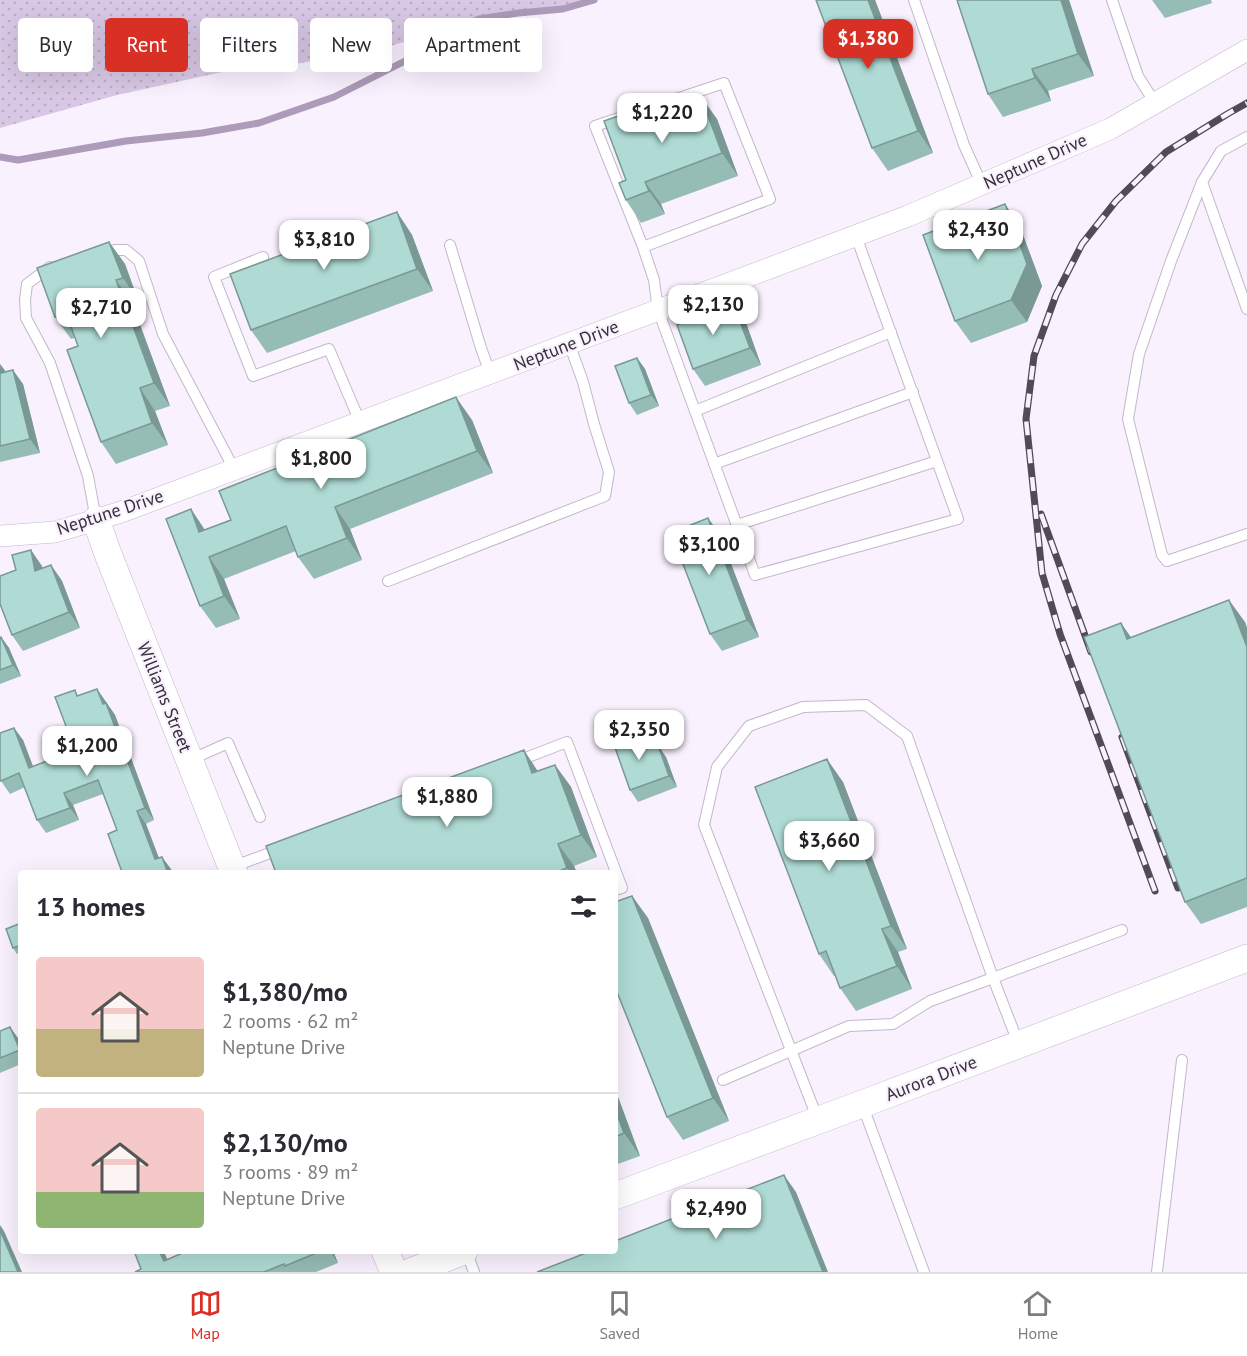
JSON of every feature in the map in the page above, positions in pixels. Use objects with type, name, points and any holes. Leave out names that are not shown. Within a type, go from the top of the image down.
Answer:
[{"type":"street","name":"Neptune Drive","points":[[0,536],[55,532],[96,520],[908,216],[1110,129],[1247,50]]},
{"type":"street","name":"Williams Street","points":[[96,520],[233,870]]},
{"type":"street","name":"Aurora Drive","points":[[618,1195],[1247,958]]},
{"type":"street","points":[[386,1254],[394,1272]]},
{"type":"street","points":[[410,1272],[457,1254]]},
{"type":"lane","points":[[914,0],[964,145],[982,185]]},
{"type":"lane","points":[[1112,0],[1138,76],[1155,103]]},
{"type":"lane","points":[[643,247],[770,199],[724,82],[595,126],[643,247],[654,280],[658,310],[755,575],[958,519],[856,236]]},
{"type":"lane","points":[[1247,137],[1221,151],[1202,182],[1171,261],[1139,354],[1128,419],[1162,555],[1167,561],[1247,534]]},
{"type":"lane","points":[[1202,182],[1247,309]]},
{"type":"lane","points":[[450,245],[490,373]]},
{"type":"lane","points":[[93,256],[115,250],[126,250],[139,261],[163,334],[234,469]]},
{"type":"lane","points":[[263,257],[214,277],[253,376],[329,349],[360,422]]},
{"type":"lane","points":[[60,265],[49,267],[27,284],[26,318],[50,363],[88,476],[96,520]]},
{"type":"lane","points":[[695,411],[891,332]]},
{"type":"lane","points":[[387,581],[605,496],[609,472],[583,382],[569,343]]},
{"type":"lane","points":[[714,464],[912,392]]},
{"type":"lane","points":[[737,525],[937,461]]},
{"type":"lane","points":[[819,1120],[704,825],[717,766],[749,726],[781,714],[803,707],[866,705],[907,736],[1019,1045]]},
{"type":"lane","points":[[500,767],[567,742],[615,870]]},
{"type":"lane","points":[[190,760],[228,743],[260,817]]},
{"type":"lane","points":[[233,870],[288,847]]},
{"type":"lane","points":[[618,877],[622,888],[618,889]]},
{"type":"lane","points":[[723,1080],[849,1026],[893,1024],[930,1001],[1122,930]]},
{"type":"lane","points":[[1157,1272],[1182,1060]]},
{"type":"lane","points":[[862,1104],[924,1272]]},
{"type":"lane","points":[[466,1254],[474,1272]]},
{"type":"shaded area","points":[[0,0],[596,0],[506,18],[404,18],[404,42],[392,45],[392,18],[310,18],[310,61],[298,63],[298,18],[200,18],[200,72],[222,72],[117,95],[0,128]]},
{"type":"building","points":[[816,0],[868,0],[918,131],[872,148]]},
{"type":"building","points":[[957,0],[1061,0],[1078,54],[1032,69],[1035,78],[988,94]]},
{"type":"building","points":[[701,97],[722,153],[645,182],[649,191],[626,200],[619,183],[626,180],[604,121],[621,115],[625,125]]},
{"type":"building","points":[[1005,204],[1027,264],[1011,300],[955,321],[923,235]]},
{"type":"building","points":[[397,212],[417,269],[251,330],[230,274]]},
{"type":"building","points":[[109,242],[123,278],[116,280],[154,383],[140,388],[152,423],[101,442],[67,350],[78,346],[66,313],[55,317],[37,268]]},
{"type":"building","points":[[733,303],[750,348],[693,369],[677,325]]},
{"type":"building","points":[[637,358],[651,395],[629,403],[615,366]]},
{"type":"building","points":[[0,367],[1,373],[13,370],[30,439],[0,446]]},
{"type":"building","points":[[456,397],[477,451],[335,507],[347,538],[298,557],[286,526],[209,557],[224,596],[200,606],[166,519],[191,509],[199,532],[231,520],[219,491]]},
{"type":"building","points":[[708,518],[747,620],[710,634],[671,533]]},
{"type":"building","points":[[31,550],[35,571],[51,565],[69,612],[12,635],[0,604],[0,576],[16,570],[12,555]]},
{"type":"building","points":[[1229,600],[1247,647],[1247,878],[1185,902],[1084,637],[1121,623],[1127,639]]},
{"type":"building","points":[[0,638],[13,665],[0,670]]},
{"type":"building","points":[[97,689],[103,704],[106,703],[145,808],[137,811],[155,859],[162,857],[167,870],[121,870],[108,834],[117,830],[98,780],[64,793],[70,808],[37,820],[19,773],[1,781],[0,733],[14,728],[29,768],[75,750],[55,697],[75,690],[77,696]]},
{"type":"building","points":[[636,730],[643,750],[658,745],[669,776],[630,790],[612,739]]},
{"type":"building","points":[[524,750],[532,773],[555,765],[581,835],[558,844],[567,868],[562,870],[275,870],[266,846]]},
{"type":"building","points":[[827,759],[891,926],[882,929],[897,966],[840,988],[826,951],[819,954],[755,787]]},
{"type":"building","points":[[632,896],[713,1098],[667,1117],[618,994],[618,901]]},
{"type":"building","points":[[18,924],[18,946],[13,948],[6,929]]},
{"type":"building","points":[[10,1027],[18,1051],[0,1058],[0,1031]]},
{"type":"building","points":[[618,1117],[624,1133],[618,1136]]},
{"type":"building","points":[[784,1175],[823,1272],[537,1272],[583,1254],[618,1254],[618,1240]]},
{"type":"building","points":[[0,1230],[18,1272],[0,1272]]},
{"type":"building","points":[[135,1254],[160,1254],[164,1261],[180,1254],[314,1254],[264,1272],[135,1272],[141,1269]]},
{"type":"waterway","points":[[0,157],[18,160],[126,141],[202,133],[259,123],[334,97],[411,58],[445,35],[479,19],[563,9],[594,0]]},
{"type":"railway","points":[[1155,891],[1060,634],[1042,573],[1026,419],[1034,356],[1056,295],[1082,244],[1116,201],[1166,152],[1247,103]]},
{"type":"railway","points":[[1041,514],[1091,652]]},
{"type":"railway","points":[[1122,737],[1178,888]]}]
